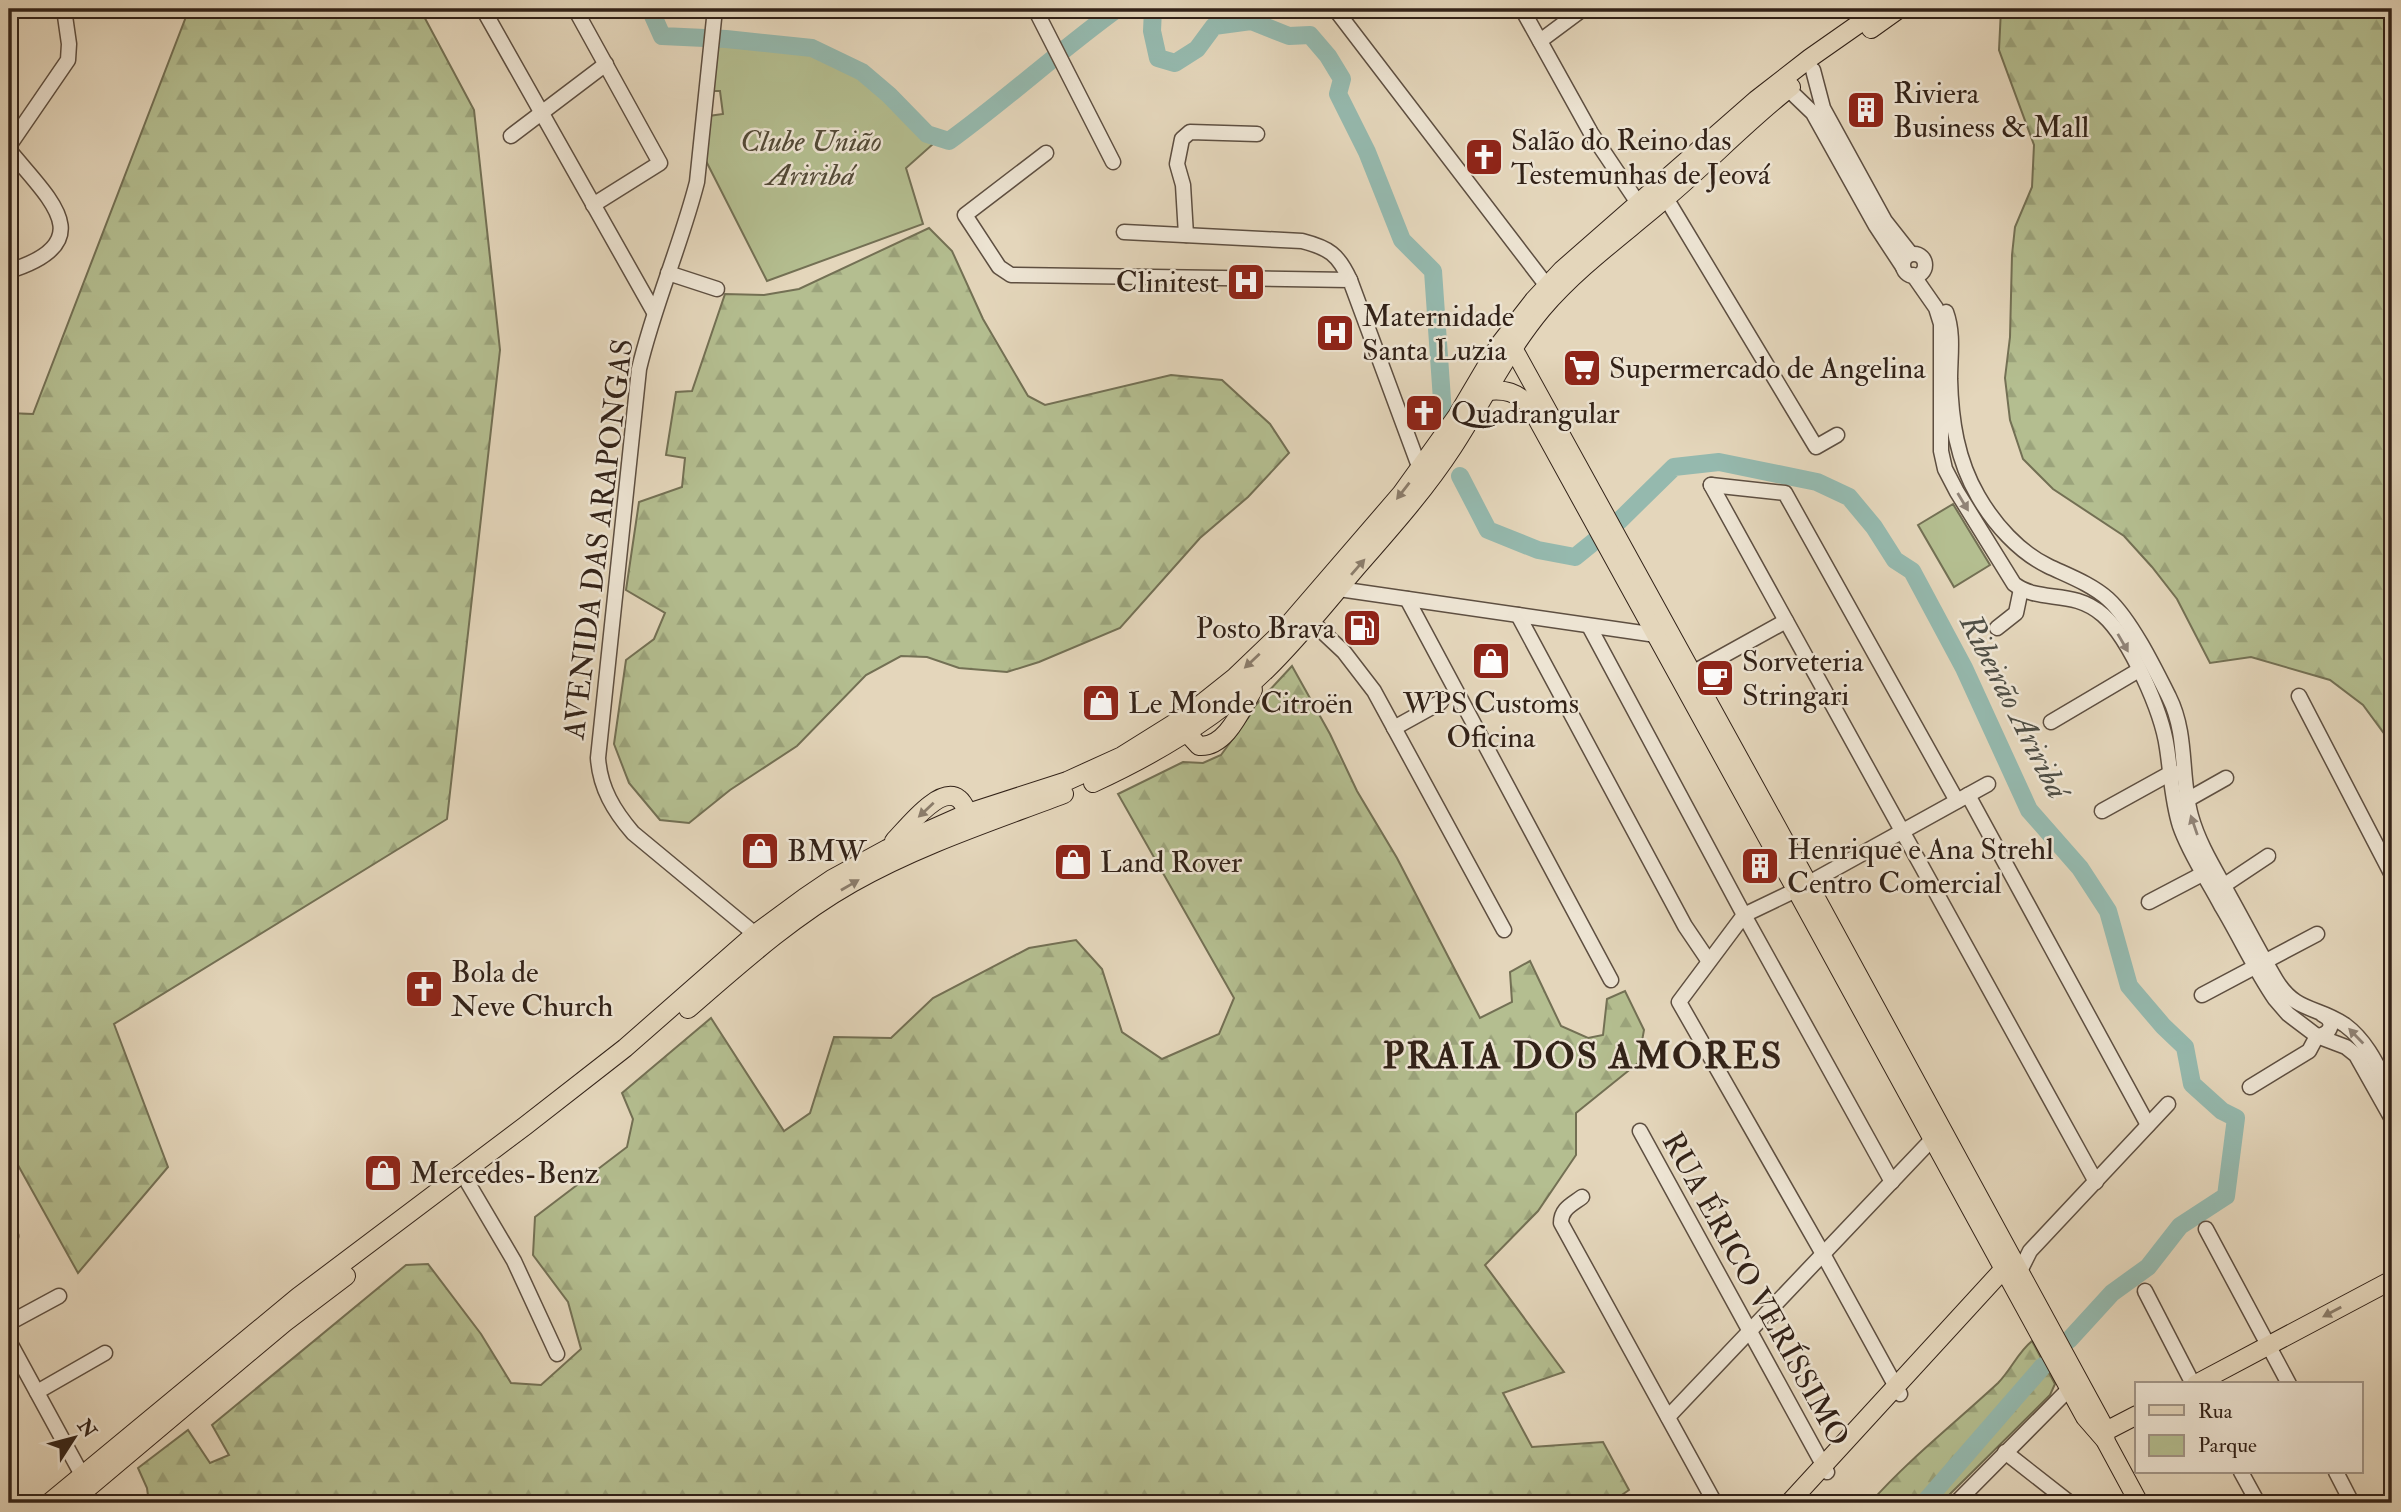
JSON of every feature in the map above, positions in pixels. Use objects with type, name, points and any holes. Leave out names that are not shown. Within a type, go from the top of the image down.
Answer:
[{"type":"main road","points":[[49,1503],[298,1297],[533,1121],[625,1048],[755,934],[832,878],[887,849],[968,813],[1085,774],[1142,744],[1210,718],[1264,672],[1408,508],[1448,441],[1499,345],[1547,286],[1578,254],[1756,100],[1880,9]]},
{"type":"main road","points":[[70,1503],[284,1324],[613,1073],[790,923],[853,883],[964,832],[1100,780],[1186,725],[1282,632],[1385,514],[1420,469],[1448,441],[1543,308],[1569,281],[1788,89],[1899,9]]},
{"type":"main road","points":[[1513,348],[1536,403],[2012,1269],[2072,1367],[2139,1503]]},
{"type":"main road","points":[[1486,391],[1510,391],[1536,403]]},
{"type":"main road","points":[[1186,725],[1199,746],[1216,744],[1224,736],[1264,672]]},
{"type":"main road","points":[[887,849],[923,811],[943,797],[952,796],[960,800],[968,813],[964,832]]},
{"type":"main road","points":[[2012,1269],[2085,1418],[2105,1436]]},
{"type":"main road","points":[[1789,1503],[1825,1469],[2012,1269]]},
{"type":"main road","points":[[2199,1382],[2392,1280]]},
{"type":"main road","points":[[2105,1436],[2135,1416]]},
{"type":"main road","points":[[1800,1503],[1825,1469]]},
{"type":"street","points":[[9,271],[49,253],[60,237],[58,217],[52,203],[9,148],[68,60],[69,44],[64,9]]},
{"type":"street","points":[[483,9],[654,312]]},
{"type":"street","points":[[575,9],[660,163],[593,205]]},
{"type":"street","name":"AVENIDA DAS ARAPONGAS","points":[[715,9],[697,182],[654,312],[637,382],[598,758],[603,788],[612,806],[633,834],[755,934]]},
{"type":"street","points":[[1035,9],[1113,162]]},
{"type":"street","points":[[1335,9],[1547,286]]},
{"type":"street","points":[[1522,9],[1591,133],[1638,203]]},
{"type":"street","points":[[1540,41],[1583,9]]},
{"type":"street","points":[[512,135],[606,64]]},
{"type":"street","points":[[1813,70],[1818,110],[1871,207],[1885,242],[1912,267],[1946,312],[1952,332],[1951,415],[1963,462],[1977,494],[2003,530],[2023,549],[2052,568],[2099,592],[2124,617],[2170,700],[2180,731],[2177,773],[2179,823],[2219,888],[2281,1006],[2317,1036],[2346,1047],[2356,1055],[2389,1097]]},
{"type":"street","points":[[1788,89],[1818,110]]},
{"type":"street","points":[[1186,235],[1183,185],[1177,164],[1182,139],[1190,132],[1257,134]]},
{"type":"street","points":[[1046,153],[965,215],[999,267],[1012,275],[1350,280]]},
{"type":"street","points":[[1666,198],[1816,447],[1836,435]]},
{"type":"street","points":[[1124,232],[1302,241],[1328,249],[1341,262],[1350,280],[1420,469]]},
{"type":"street","points":[[1912,267],[1936,308],[1941,324],[1940,443],[1945,468],[2010,579],[2021,589],[2077,600],[2102,615],[2116,630],[2158,709],[2167,747],[2209,871]]},
{"type":"street","points":[[668,273],[717,289]]},
{"type":"street","points":[[1940,443],[1950,446],[1957,443]]},
{"type":"street","points":[[1945,468],[1955,462],[1963,462]]},
{"type":"street","points":[[2096,1182],[1711,485],[1786,493],[2148,1125]]},
{"type":"street","points":[[2046,595],[2053,582],[2052,568]]},
{"type":"street","points":[[1339,589],[1664,636]]},
{"type":"street","points":[[1997,628],[2016,613],[2021,589]]},
{"type":"street","points":[[1407,598],[1611,981]]},
{"type":"street","points":[[1518,615],[1685,926],[1708,960]]},
{"type":"street","points":[[1311,621],[1360,670],[1504,930]]},
{"type":"street","points":[[1686,676],[1786,621]]},
{"type":"street","points":[[1589,626],[1744,915],[1892,1182]]},
{"type":"street","points":[[2051,722],[2139,670]]},
{"type":"street","points":[[2299,696],[2392,875]]},
{"type":"street","points":[[1394,728],[1441,702]]},
{"type":"street","points":[[2102,811],[2177,773]]},
{"type":"street","points":[[2187,800],[2226,778]]},
{"type":"street","points":[[1897,1390],[1823,1254],[1679,1002],[1744,915],[1988,784]]},
{"type":"street","points":[[2219,888],[2268,856]]},
{"type":"street","points":[[2149,902],[2209,871]]},
{"type":"street","points":[[2202,995],[2317,934]]},
{"type":"street","points":[[2261,964],[2295,1002],[2341,1023],[2358,1037],[2371,1054],[2389,1097],[2392,1119]]},
{"type":"street","points":[[2317,1036],[2311,1026],[2317,1016],[2325,1015]]},
{"type":"street","points":[[2250,1087],[2309,1051],[2317,1036]]},
{"type":"street","points":[[2012,1269],[2168,1104]]},
{"type":"street","name":"RUA ÉRICO VERÍSSIMO","points":[[1640,1131],[1825,1469]]},
{"type":"street","points":[[1668,1417],[1937,1134]]},
{"type":"street","points":[[468,1184],[514,1261],[557,1354]]},
{"type":"street","points":[[1582,1197],[1565,1209],[1561,1216],[1562,1223],[1715,1503]]},
{"type":"street","points":[[2206,1229],[2288,1382]]},
{"type":"street","points":[[2145,1291],[2194,1382]]},
{"type":"street","points":[[9,1323],[59,1296]]},
{"type":"street","points":[[9,1341],[82,1475]]},
{"type":"street","points":[[37,1392],[106,1353]]},
{"type":"street","points":[[1956,1503],[2069,1389],[2073,1380],[2072,1367]]},
{"type":"street","points":[[2005,1452],[2070,1503]]},
{"type":"street","points":[[2242,1474],[2258,1503]]},
{"type":"street","points":[[2337,1474],[2353,1503]]},
{"type":"green space","points":[[189,9],[420,9],[474,110],[500,350],[447,819],[114,1024],[168,1167],[78,1273],[9,1149],[9,413],[33,414]]},
{"type":"green space","points":[[2001,9],[2392,9],[2392,749],[2388,739],[2363,705],[2330,680],[2251,657],[2210,663],[2177,599],[2124,536],[2053,489],[2023,459],[2010,420],[2005,378],[2010,337],[2015,227],[2032,187],[2034,145],[1999,50]]},
{"type":"green space","name":"Clube União Ariribá","points":[[715,43],[810,53],[859,75],[887,97],[933,144],[906,168],[923,224],[767,281],[705,159],[709,116],[723,114],[720,91],[711,91]]},
{"type":"green space","points":[[929,228],[952,251],[983,319],[1028,396],[1045,405],[1171,375],[1222,380],[1270,424],[1289,453],[1248,497],[1200,538],[1120,628],[1039,662],[1007,672],[959,668],[927,657],[901,656],[866,675],[797,746],[730,790],[689,823],[660,820],[629,783],[614,744],[626,660],[654,639],[665,613],[626,590],[639,502],[682,487],[685,458],[666,455],[676,392],[692,391],[725,294],[764,295],[799,289]]},
{"type":"green space","points":[[1953,504],[1990,565],[1954,587],[1918,525]]},
{"type":"green space","points":[[1292,666],[1330,734],[1357,791],[1397,858],[1480,1018],[1512,1002],[1510,972],[1530,961],[1561,1026],[1588,1038],[1603,1035],[1607,999],[1625,991],[1644,1030],[1638,1063],[1576,1113],[1576,1155],[1538,1211],[1485,1265],[1564,1372],[1503,1393],[1532,1447],[1603,1442],[1629,1490],[1610,1503],[149,1503],[147,1488],[138,1468],[188,1430],[210,1463],[229,1455],[212,1425],[406,1265],[428,1264],[481,1334],[511,1383],[541,1385],[581,1349],[568,1302],[533,1255],[535,1217],[627,1147],[633,1119],[622,1093],[711,1018],[784,1131],[810,1113],[834,1037],[891,1038],[933,998],[1029,948],[1076,940],[1102,969],[1122,1032],[1162,1059],[1219,1034],[1234,998],[1118,794],[1183,762],[1203,763],[1221,755],[1254,707]]},
{"type":"green space","points":[[2032,1341],[2055,1384],[2050,1395],[1941,1503],[1870,1503],[1916,1456],[1998,1383]]},
{"type":"waterway","name":"Ribeirão Ariribá","points":[[650,9],[662,36],[726,39],[812,48],[862,72],[927,134],[949,141],[1117,9]]},
{"type":"waterway","name":"Ribeirão Ariribá","points":[[1153,9],[1152,31],[1158,58],[1175,63],[1197,49],[1214,26],[1251,21],[1289,36],[1310,35],[1328,56],[1342,79],[1338,94],[1367,152],[1402,240],[1433,271],[1443,414]]},
{"type":"waterway","name":"Ribeirão Ariribá","points":[[1619,521],[1674,467],[1719,462],[1817,482],[1849,497],[1874,527],[1895,560],[1912,571],[1964,668],[2029,810],[2080,868],[2108,911],[2129,986],[2185,1047],[2192,1084],[2222,1111],[2236,1118],[2226,1196],[2180,1226],[2148,1267],[2112,1293],[2069,1340]]},
{"type":"waterway","name":"Ribeirão Ariribá","points":[[1460,476],[1488,530],[1538,550],[1575,557],[1596,540]]},
{"type":"waterway","name":"Ribeirão Ariribá","points":[[1924,1503],[2043,1366]]},
{"type":"place","name":"Riviera Business & Mall","points":[[1866,110]]},
{"type":"place","name":"Salão do Reino das Testemunhas de Jeová","points":[[1484,157]]},
{"type":"place","name":"Clinitest","points":[[1246,282]]},
{"type":"place","name":"Maternidade Santa Luzia","points":[[1335,333]]},
{"type":"place","name":"Supermercado de Angelina","points":[[1582,368]]},
{"type":"place","name":"Quadrangular","points":[[1424,413]]},
{"type":"place","name":"Posto Brava","points":[[1362,628]]},
{"type":"place","name":"WPS Customs Oficina","points":[[1491,661]]},
{"type":"place","name":"Sorveteria Stringari","points":[[1715,678]]},
{"type":"place","name":"Le Monde Citroën","points":[[1101,703]]},
{"type":"place","name":"BMW","points":[[760,851]]},
{"type":"place","name":"Land Rover","points":[[1073,862]]},
{"type":"place","name":"Henrique e Ana Strehl Centro Comercial","points":[[1760,866]]},
{"type":"place","name":"Bola de Neve Church","points":[[424,989]]},
{"type":"place","name":"Mercedes-Benz","points":[[383,1173]]},
{"type":"district","name":"PRAIA DOS AMORES","points":[[1583,1055]]}]
